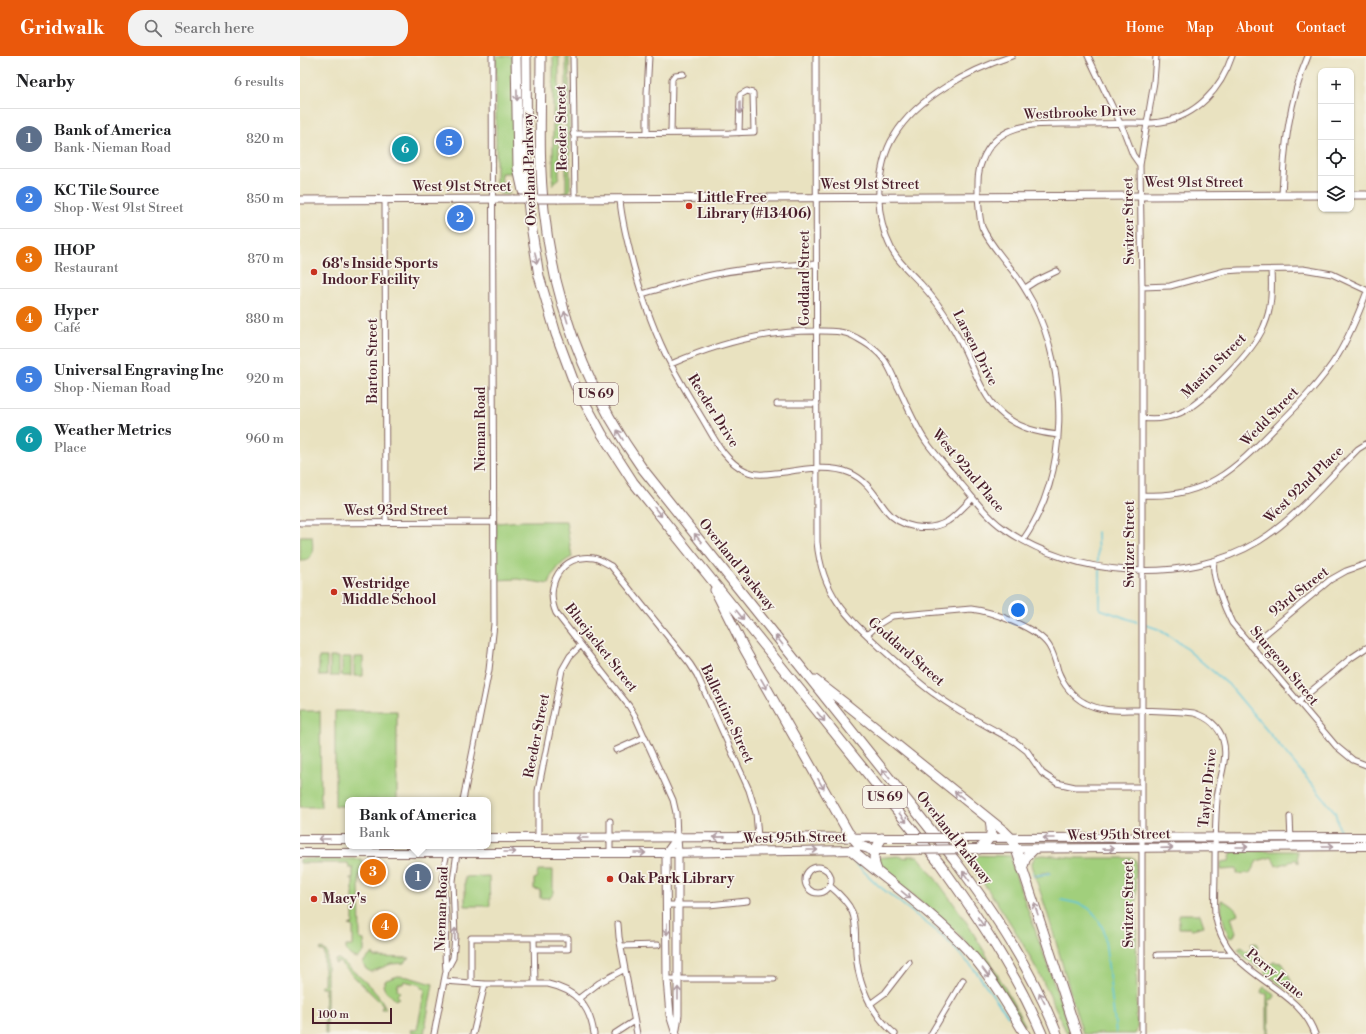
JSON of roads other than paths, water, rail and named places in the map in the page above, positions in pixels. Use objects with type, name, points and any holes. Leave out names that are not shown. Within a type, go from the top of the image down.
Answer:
[{"type":"highway","points":[[516,56],[518,168],[530,219]]},
{"type":"highway","name":"Overland Parkway","points":[[526,56],[527,191],[530,219],[539,276],[546,303],[575,385],[602,434],[633,482],[958,888],[1005,960],[1042,1034]]},
{"type":"highway","name":"Overland Parkway","points":[[542,56],[542,184],[547,237],[555,280],[571,334],[586,371],[612,421],[642,468],[954,859],[983,898],[1017,952],[1045,1005],[1057,1034]]},
{"type":"highway","points":[[707,574],[745,650],[852,837],[860,846],[874,850]]},
{"type":"highway","points":[[803,671],[1011,838],[1016,849],[1077,1034]]},
{"type":"highway","points":[[978,849],[990,838],[992,831],[990,820]]},
{"type":"highway","points":[[876,870],[873,856],[874,850],[884,838]]},
{"type":"highway","points":[[1022,869],[1026,857],[1034,849]]},
{"type":"highway","points":[[851,850],[941,924],[962,944],[992,981],[1025,1034]]},
{"type":"main road","name":"West 95th Street","points":[[491,838],[1363,837]]},
{"type":"main road","points":[[1363,837],[1363,846]]},
{"type":"main road","points":[[300,839],[345,838]]},
{"type":"main road","name":"West 95th Street","points":[[300,853],[449,849],[666,853],[1363,846]]},
{"type":"street","name":"Nieman Road","points":[[464,797],[489,670],[494,624],[492,56]]},
{"type":"street","name":"Reeder Street","points":[[573,56],[575,199]]},
{"type":"street","points":[[647,134],[649,56]]},
{"type":"street","name":"Goddard Street","points":[[816,56],[817,542],[822,570],[827,584],[839,606],[850,619],[911,676],[936,695],[1023,747],[1042,773],[1049,779],[1075,787],[1142,787]]},
{"type":"street","name":"Larsen Drive","points":[[1012,56],[967,75],[948,86],[908,117],[893,136],[884,158],[880,175],[879,206],[884,232],[892,251],[899,261],[931,296],[951,323],[989,401],[1014,423],[1034,432],[1058,435]]},
{"type":"street","points":[[1088,56],[1133,155],[1140,165]]},
{"type":"street","name":"Switzer Street","points":[[1142,1034],[1142,287],[1140,165],[1154,82],[1156,56]]},
{"type":"street","name":"Westbrooke Drive","points":[[1023,540],[1041,507],[1048,485],[1056,453],[1059,407],[1054,365],[1048,340],[1039,317],[1025,288],[987,236],[982,226],[979,216],[978,197],[978,177],[981,162],[994,142],[1009,131],[1026,125],[1147,123],[1163,122],[1176,118],[1197,108],[1215,90],[1222,79],[1232,56]]},
{"type":"street","points":[[1282,195],[1284,153],[1287,130],[1298,84],[1308,56]]},
{"type":"street","points":[[671,133],[672,79],[675,75],[683,74]]},
{"type":"street","points":[[573,134],[739,133],[754,132],[753,93],[747,91],[740,95],[739,133]]},
{"type":"street","points":[[1354,195],[1366,194]]},
{"type":"street","name":"West 91st Street","points":[[300,200],[558,200],[1318,195]]},
{"type":"street","name":"Reeder Drive","points":[[620,199],[623,224],[642,294],[654,328],[683,387],[723,452],[735,464],[747,472],[765,474],[792,470],[835,469],[856,476],[870,488],[892,516],[902,523],[917,528],[931,527],[943,523],[955,516],[973,498]]},
{"type":"street","name":"Barton Street","points":[[385,200],[386,522]]},
{"type":"street","points":[[642,294],[717,273],[769,266],[816,264]]},
{"type":"street","name":"Mastin Street","points":[[1142,418],[1151,420],[1169,417],[1191,407],[1210,391],[1252,347],[1258,338],[1268,315],[1271,295],[1271,270]]},
{"type":"street","points":[[1142,287],[1170,286],[1225,271],[1316,270],[1337,276],[1366,290]]},
{"type":"street","points":[[1025,288],[1057,271]]},
{"type":"street","name":"Wedd Street","points":[[1142,495],[1165,495],[1192,490],[1219,478],[1244,460],[1298,405],[1326,373],[1339,354],[1366,294]]},
{"type":"street","name":"West 92nd Place","points":[[671,364],[714,347],[742,339],[772,333],[817,331],[840,332],[853,336],[870,346],[879,354],[891,373],[926,441],[995,522],[1023,540],[1055,555],[1095,566],[1142,570],[1171,569],[1214,562],[1241,551],[1276,529],[1298,510],[1358,449],[1366,444]]},
{"type":"street","points":[[777,404],[817,404]]},
{"type":"street","name":"West 93rd Street","points":[[300,523],[493,522]]},
{"type":"street","name":"Ballentine Street","points":[[578,559],[594,558],[611,566],[690,664],[700,682],[749,790],[756,813],[758,837]]},
{"type":"street","name":"Bluejacket Street","points":[[578,559],[568,564],[559,572],[552,587],[552,598],[556,613],[629,706],[645,737],[673,800],[678,824],[678,1015],[676,1033]]},
{"type":"street","name":"Sturgeon Street","points":[[1214,562],[1212,568],[1226,611],[1232,623],[1336,746],[1354,760],[1366,765]]},
{"type":"street","name":"93rd Street","points":[[1251,646],[1330,580],[1346,571],[1366,564]]},
{"type":"street","name":"Taylor Drive","points":[[867,635],[879,624],[892,616],[980,610],[1021,625],[1040,635],[1049,646],[1059,674],[1064,683],[1075,696],[1084,702],[1104,710],[1142,710],[1194,713],[1210,720],[1221,734],[1224,741],[1225,756],[1217,800],[1215,837]]},
{"type":"street","name":"Reeder Street","points":[[538,838],[538,791],[562,670],[570,656],[581,645]]},
{"type":"street","points":[[1298,702],[1351,658],[1366,648]]},
{"type":"street","points":[[616,750],[645,737]]},
{"type":"street","points":[[1290,817],[1291,846]]},
{"type":"street","points":[[610,821],[610,853]]},
{"type":"street","name":"Perry Lane","points":[[1215,837],[1215,905],[1216,920],[1221,933],[1233,954],[1246,967],[1293,1003],[1310,1022],[1315,1034]]},
{"type":"street","points":[[666,853],[677,838]]},
{"type":"street","name":"Nieman Road","points":[[434,1034],[446,971],[446,916],[443,880],[449,849]]},
{"type":"street","name":"Nieman Road","points":[[446,971],[453,958],[455,937],[453,881],[457,849]]},
{"type":"street","name":"Bluejacket Street","points":[[666,853],[667,979],[670,1015],[676,1033]]},
{"type":"street","points":[[818,867],[826,870],[831,878],[830,886],[824,892],[812,892],[807,886],[807,874],[818,867]]},
{"type":"street","points":[[830,886],[847,902],[855,918],[857,961],[863,989],[870,1004],[891,1033]]},
{"type":"street","points":[[667,905],[709,905],[747,901]]},
{"type":"street","points":[[618,924],[618,932],[637,1034]]},
{"type":"street","points":[[471,984],[471,938],[568,938],[568,949],[534,949]]},
{"type":"street","points":[[534,938],[535,984]]},
{"type":"street","points":[[621,946],[658,945]]},
{"type":"street","points":[[1157,955],[1233,954]]},
{"type":"street","points":[[870,1004],[886,993],[909,962]]},
{"type":"street","points":[[578,999],[600,983],[625,969]]},
{"type":"street","points":[[667,979],[774,979]]},
{"type":"street","points":[[931,1034],[963,980]]},
{"type":"street","points":[[444,981],[471,984],[535,984],[558,986],[569,991],[586,1007],[590,1014],[594,1034]]},
{"type":"street","points":[[473,1034],[484,984]]},
{"type":"street","points":[[614,1034],[634,1021]]},
{"type":"waterway","points":[[1097,532],[1098,562]]},
{"type":"waterway","points":[[1100,569],[1100,609],[1137,622]]},
{"type":"waterway","points":[[1146,625],[1158,629],[1177,641],[1229,685],[1335,812],[1340,832]]},
{"type":"waterway","points":[[853,861],[879,886],[943,936],[974,969],[1008,1016]]},
{"type":"waterway","points":[[1033,872],[1034,876],[1050,873]]},
{"type":"waterway","points":[[1061,900],[1077,903],[1088,908],[1096,916],[1104,931],[1116,1033]]},
{"type":"place","name":"Universal Engraving Inc","points":[[449,142]]},
{"type":"place","name":"Weather Metrics","points":[[405,149]]},
{"type":"place","name":"Little Free Library (#13406)","points":[[689,206]]},
{"type":"place","name":"KC Tile Source","points":[[460,218]]},
{"type":"place","name":"68's Inside Sports Indoor Facility","points":[[314,272]]},
{"type":"place","name":"Westridge Middle School","points":[[334,592]]},
{"type":"place","name":"IHOP","points":[[373,872]]},
{"type":"place","name":"Bank of America","points":[[418,877]]},
{"type":"place","name":"Oak Park Library","points":[[610,879]]},
{"type":"place","name":"Macy's","points":[[314,899]]},
{"type":"place","name":"Hyper","points":[[385,926]]}]
